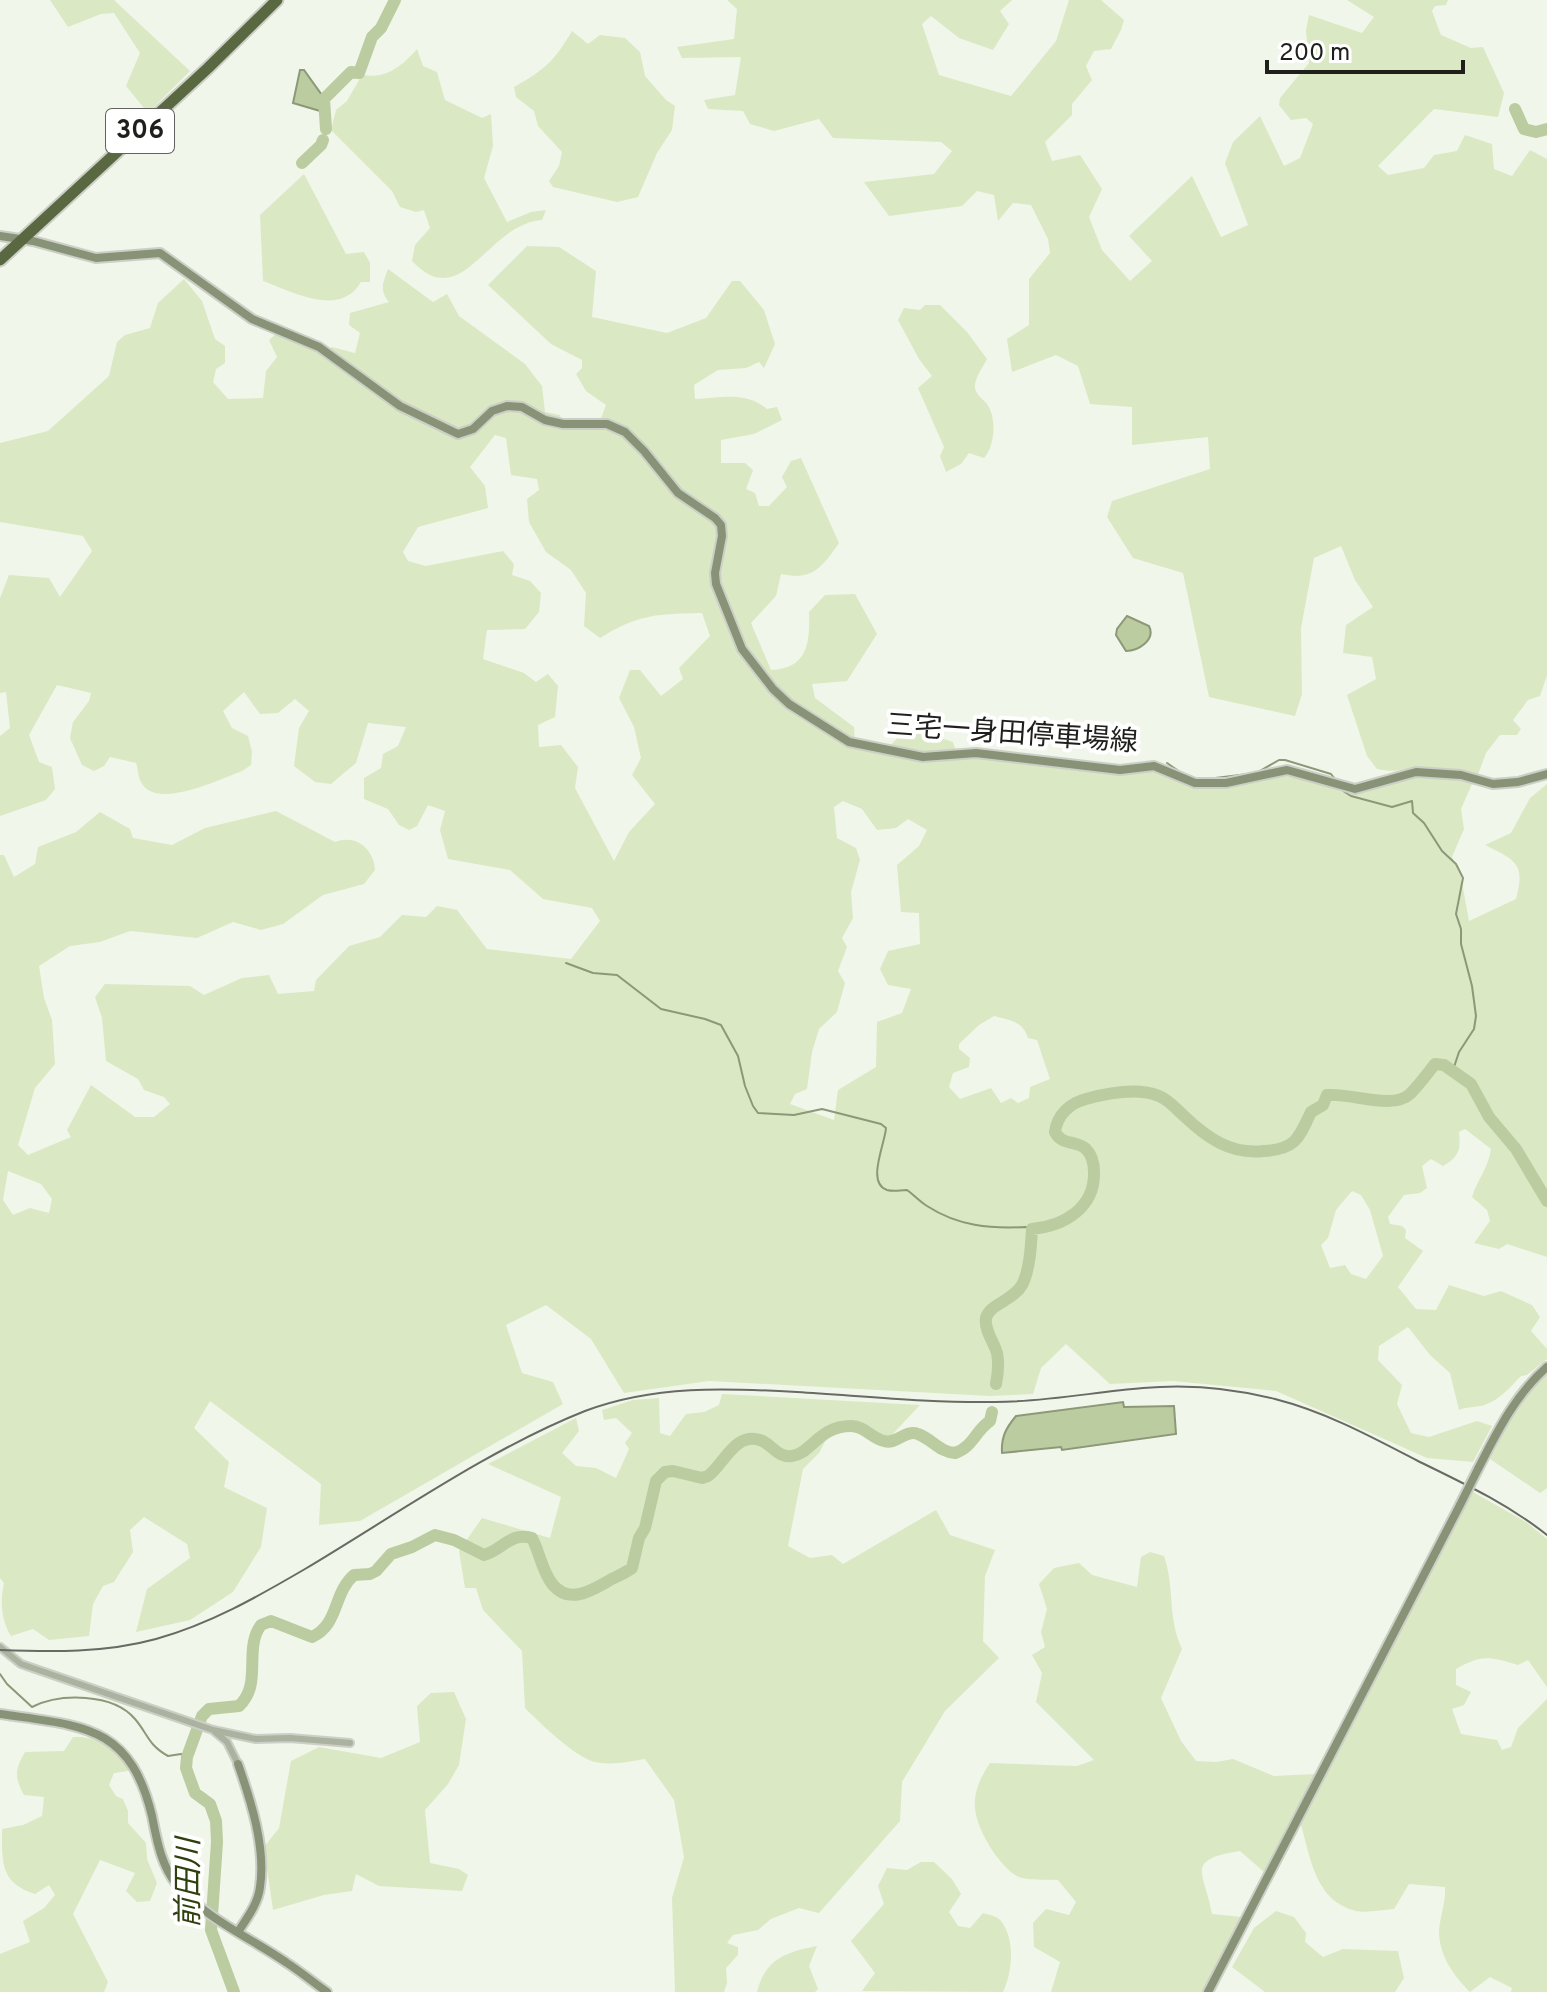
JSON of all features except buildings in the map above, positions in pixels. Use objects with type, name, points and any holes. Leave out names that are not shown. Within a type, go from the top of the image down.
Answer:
[{"type":"highway","name":"306","points":[[0,260],[277,0]]},
{"type":"main road","name":"三宅一身田停車場線","points":[[0,236],[96,258],[160,253],[252,319],[319,347],[400,406],[453,433],[465,433],[495,409],[507,406],[522,407],[545,420],[563,424],[585,426],[596,422],[619,427],[644,451],[678,493],[721,525],[716,584],[742,649],[773,689],[789,704],[849,742],[923,757],[976,753],[1120,770],[1158,767],[1189,783],[1226,783],[1287,770],[1355,789],[1416,772],[1461,775],[1493,784],[1518,782],[1547,774]]},
{"type":"main road","points":[[1208,1992],[1478,1469],[1518,1397],[1547,1367]]},
{"type":"main road","points":[[0,1714],[78,1727],[100,1734],[120,1749],[132,1762],[144,1785],[168,1872],[206,1910],[327,1992]]},
{"type":"main road","points":[[238,1764],[249,1793],[258,1833],[260,1887],[254,1906],[238,1932]]},
{"type":"street","points":[[0,1647],[21,1664],[213,1730],[256,1739],[290,1738],[350,1743]]},
{"type":"street","points":[[213,1730],[227,1742],[238,1764]]},
{"type":"shaded area","points":[[50,0],[114,0],[190,71],[148,113],[126,86],[140,53],[114,13],[101,14],[68,27]]},
{"type":"shaded area","points":[[727,0],[1012,0],[1000,11],[1009,24],[993,50],[959,38],[931,16],[922,24],[939,75],[1011,96],[1056,41],[1069,0],[1101,0],[1124,20],[1121,30],[1111,49],[1094,51],[1086,66],[1092,80],[1072,104],[1072,115],[1045,142],[1052,161],[1080,155],[1102,189],[1089,217],[1102,250],[1130,281],[1152,261],[1129,236],[1192,176],[1221,237],[1248,225],[1225,163],[1233,142],[1260,116],[1284,166],[1300,158],[1313,124],[1306,118],[1291,120],[1279,105],[1280,98],[1309,63],[1306,30],[1309,15],[1362,33],[1374,17],[1347,0],[1448,0],[1446,5],[1435,6],[1432,11],[1441,35],[1471,48],[1483,47],[1504,93],[1498,117],[1434,109],[1378,166],[1388,175],[1424,168],[1434,155],[1457,151],[1465,135],[1492,144],[1494,169],[1512,176],[1530,150],[1547,159],[1547,675],[1540,696],[1528,700],[1513,720],[1521,729],[1517,735],[1500,735],[1486,753],[1477,777],[1432,769],[1377,769],[1367,756],[1347,695],[1376,679],[1372,657],[1343,653],[1346,625],[1373,607],[1355,580],[1341,546],[1314,558],[1301,628],[1302,694],[1295,716],[1209,697],[1183,573],[1133,558],[1107,517],[1112,501],[1210,469],[1208,437],[1132,445],[1132,407],[1090,404],[1078,366],[1056,355],[1012,372],[1007,339],[1029,325],[1029,279],[1050,253],[1048,239],[1031,205],[1013,203],[998,221],[994,195],[977,191],[962,206],[889,216],[864,182],[934,174],[952,151],[941,142],[833,138],[819,119],[774,131],[750,124],[743,111],[708,109],[704,100],[735,95],[741,57],[682,58],[677,47],[734,39],[737,9]]},
{"type":"shaded area","points":[[572,31],[588,44],[600,35],[625,38],[640,52],[645,76],[675,106],[672,130],[657,153],[638,197],[617,202],[553,187],[549,181],[559,166],[562,152],[538,126],[534,111],[516,97],[514,87],[548,64]]},
{"type":"shaded area","points":[[417,49],[423,66],[437,72],[445,100],[482,118],[491,114],[493,146],[484,178],[507,222],[531,212],[546,210],[542,220],[522,225],[461,273],[446,278],[430,275],[412,261],[415,245],[430,228],[424,210],[416,212],[400,207],[392,191],[331,130],[336,110],[347,101],[362,75],[386,73]]},
{"type":"shaded area","points":[[300,70],[304,70],[324,98],[320,111],[293,103]]},
{"type":"shaded area","points":[[304,174],[346,254],[364,252],[370,263],[370,282],[361,282],[352,293],[341,299],[302,296],[263,281],[260,215]]},
{"type":"shaded area","points":[[527,246],[559,247],[596,271],[592,317],[667,333],[706,318],[732,281],[740,281],[764,310],[775,344],[764,368],[759,362],[746,368],[718,370],[694,385],[695,399],[742,398],[767,409],[777,407],[782,420],[754,434],[721,440],[721,463],[745,463],[753,470],[746,489],[755,493],[759,506],[769,506],[787,487],[782,477],[791,461],[801,458],[839,543],[827,559],[809,574],[781,574],[776,596],[751,623],[771,670],[783,668],[800,659],[809,634],[809,612],[825,595],[855,594],[877,634],[847,681],[812,684],[815,698],[854,727],[855,746],[882,754],[908,727],[953,742],[958,758],[983,757],[1124,774],[1150,770],[1164,772],[1190,786],[1217,789],[1283,776],[1302,777],[1347,794],[1366,792],[1422,775],[1451,776],[1472,784],[1461,809],[1464,829],[1452,857],[1461,877],[1469,921],[1516,899],[1520,877],[1516,864],[1485,845],[1511,833],[1530,798],[1547,784],[1547,1257],[1507,1244],[1499,1249],[1474,1243],[1490,1221],[1487,1210],[1472,1197],[1491,1149],[1465,1129],[1459,1132],[1456,1156],[1443,1166],[1431,1159],[1422,1166],[1427,1188],[1420,1193],[1404,1195],[1388,1217],[1390,1224],[1402,1226],[1406,1230],[1405,1238],[1423,1251],[1398,1287],[1416,1309],[1436,1310],[1449,1285],[1484,1296],[1501,1291],[1532,1305],[1540,1317],[1531,1331],[1547,1349],[1547,1359],[1527,1375],[1521,1376],[1495,1400],[1459,1410],[1450,1373],[1430,1355],[1408,1327],[1379,1346],[1378,1360],[1402,1385],[1397,1404],[1411,1433],[1429,1437],[1477,1421],[1492,1426],[1473,1462],[1427,1458],[1276,1391],[1173,1381],[1110,1384],[1066,1344],[1041,1368],[1033,1394],[990,1396],[709,1381],[624,1393],[591,1339],[546,1305],[506,1325],[522,1373],[553,1382],[563,1404],[360,1521],[319,1525],[321,1484],[210,1401],[194,1428],[229,1462],[224,1487],[267,1508],[261,1547],[233,1592],[190,1620],[136,1632],[147,1589],[190,1558],[187,1544],[144,1517],[130,1530],[133,1552],[114,1582],[103,1586],[93,1604],[89,1636],[49,1640],[33,1629],[11,1636],[3,1617],[4,1583],[0,1578],[0,855],[4,855],[14,877],[35,864],[38,847],[76,832],[100,812],[130,829],[133,838],[172,845],[205,828],[276,811],[335,842],[357,842],[371,856],[375,870],[364,884],[323,895],[283,924],[261,930],[233,922],[197,938],[130,931],[100,942],[70,946],[39,966],[44,998],[52,1020],[55,1064],[35,1088],[18,1145],[28,1155],[71,1137],[67,1130],[91,1085],[135,1117],[154,1117],[170,1104],[164,1097],[144,1090],[138,1079],[106,1061],[102,1018],[95,997],[105,984],[190,986],[204,995],[242,978],[269,975],[278,994],[314,991],[316,980],[349,946],[380,937],[402,915],[426,917],[437,906],[457,910],[487,949],[571,959],[600,921],[592,908],[543,899],[510,870],[448,859],[440,830],[445,811],[428,805],[417,826],[409,830],[399,825],[388,809],[364,799],[364,778],[381,768],[383,754],[398,746],[406,727],[368,723],[356,763],[331,784],[315,782],[294,766],[299,728],[309,711],[295,699],[278,713],[260,714],[244,692],[223,711],[232,728],[248,736],[251,765],[204,786],[160,794],[148,790],[141,782],[136,763],[110,757],[104,766],[94,771],[82,765],[70,738],[73,722],[89,701],[91,693],[57,685],[29,735],[39,762],[52,767],[55,789],[46,800],[0,816],[0,736],[10,728],[6,692],[0,693],[0,598],[9,575],[49,578],[60,597],[92,551],[83,536],[0,522],[0,443],[48,431],[109,376],[117,342],[125,335],[150,328],[158,303],[184,279],[202,301],[215,339],[225,346],[225,363],[216,369],[213,382],[228,399],[263,398],[266,371],[277,357],[269,340],[277,333],[323,352],[332,347],[355,353],[360,333],[349,325],[350,313],[389,302],[383,290],[388,269],[433,302],[447,294],[459,316],[525,364],[542,386],[545,412],[560,415],[563,427],[586,429],[598,426],[606,405],[586,391],[576,374],[582,368],[582,360],[551,344],[488,285]],"holes":[[[495,435],[506,438],[511,475],[537,479],[539,490],[527,499],[529,522],[546,552],[571,570],[586,593],[584,626],[600,638],[626,624],[649,617],[702,613],[710,636],[679,668],[683,679],[661,696],[640,670],[630,670],[619,698],[634,727],[641,758],[632,775],[655,804],[629,832],[614,861],[575,788],[578,767],[561,745],[539,747],[538,725],[555,717],[558,686],[548,674],[536,682],[524,673],[483,659],[487,630],[525,629],[539,612],[541,593],[530,581],[512,575],[514,564],[503,551],[426,566],[408,561],[403,552],[418,527],[488,508],[485,486],[470,467]],[[843,801],[862,809],[877,830],[896,828],[908,819],[927,830],[919,846],[897,865],[901,912],[919,913],[920,944],[888,951],[880,969],[888,985],[911,989],[902,1013],[877,1022],[876,1067],[838,1090],[834,1120],[790,1104],[795,1094],[807,1089],[819,1029],[837,1012],[845,983],[838,971],[847,947],[842,938],[853,918],[851,892],[860,860],[856,848],[837,838],[834,807]],[[994,1016],[1019,1025],[1028,1038],[1037,1040],[1050,1079],[1030,1087],[1029,1098],[1018,1103],[1011,1098],[1001,1103],[991,1088],[960,1099],[949,1087],[953,1073],[969,1067],[970,1058],[959,1049],[959,1044]],[[8,1171],[41,1184],[52,1199],[49,1213],[30,1208],[13,1215],[3,1200]],[[1352,1191],[1361,1195],[1370,1210],[1383,1256],[1366,1279],[1351,1274],[1345,1265],[1330,1268],[1321,1245],[1328,1238],[1336,1210]]]},
{"type":"shaded area","points":[[925,305],[940,305],[967,332],[987,359],[975,388],[992,417],[991,446],[984,458],[969,453],[961,464],[946,472],[940,456],[944,447],[918,388],[932,376],[898,320],[904,308],[920,310]]},
{"type":"shaded area","points":[[1127,616],[1149,626],[1151,631],[1145,644],[1126,651],[1116,635]]},
{"type":"shaded area","points":[[1547,1374],[1547,1488],[1540,1493],[1490,1459],[1521,1400]]},
{"type":"shaded area","points":[[722,1394],[920,1405],[889,1438],[848,1425],[832,1428],[819,1453],[803,1469],[788,1546],[810,1558],[832,1555],[843,1564],[936,1510],[950,1535],[995,1550],[985,1576],[983,1641],[999,1658],[945,1711],[902,1782],[900,1821],[819,1913],[799,1908],[771,1919],[758,1930],[733,1935],[727,1943],[738,1947],[738,1955],[726,1968],[724,1992],[675,1992],[672,1898],[684,1857],[674,1800],[645,1759],[609,1764],[589,1760],[564,1744],[525,1708],[522,1651],[483,1610],[476,1588],[465,1588],[459,1551],[482,1518],[550,1538],[561,1497],[488,1464],[576,1418],[579,1431],[562,1453],[576,1466],[596,1468],[616,1478],[629,1449],[625,1443],[632,1433],[616,1418],[604,1420],[602,1410],[633,1400],[659,1398],[660,1433],[670,1436],[686,1414],[704,1412],[719,1405]]},
{"type":"shaded area","points":[[1123,1402],[1124,1407],[1174,1406],[1176,1434],[1062,1450],[1061,1447],[1002,1453],[1005,1433],[1016,1416]]},
{"type":"shaded area","points":[[1473,1492],[1526,1522],[1547,1539],[1547,1687],[1528,1660],[1518,1665],[1480,1659],[1456,1669],[1456,1685],[1471,1692],[1464,1705],[1452,1709],[1461,1734],[1497,1740],[1502,1750],[1511,1747],[1518,1728],[1547,1699],[1547,1992],[1511,1992],[1512,1988],[1490,1977],[1470,1992],[1453,1972],[1442,1949],[1439,1931],[1445,1887],[1409,1884],[1394,1909],[1360,1912],[1342,1906],[1323,1888],[1317,1877],[1301,1825]]},
{"type":"shaded area","points":[[1150,1552],[1164,1556],[1174,1625],[1182,1649],[1161,1698],[1181,1741],[1196,1761],[1233,1759],[1274,1776],[1315,1774],[1264,1872],[1240,1851],[1204,1864],[1203,1878],[1212,1914],[1242,1917],[1202,1992],[1051,1992],[1060,1962],[1034,1947],[1033,1923],[1046,1909],[1069,1915],[1076,1902],[1058,1880],[1023,1878],[1004,1865],[980,1827],[975,1797],[990,1763],[1077,1766],[1094,1760],[1036,1702],[1042,1673],[1032,1655],[1045,1647],[1041,1632],[1047,1609],[1039,1584],[1054,1568],[1079,1563],[1092,1575],[1137,1587],[1141,1557]]},
{"type":"shaded area","points":[[454,1692],[466,1719],[459,1765],[448,1784],[425,1810],[430,1863],[459,1869],[468,1875],[462,1891],[379,1886],[356,1874],[352,1891],[324,1895],[273,1910],[264,1847],[279,1828],[291,1761],[319,1747],[381,1758],[420,1742],[417,1706],[431,1693]]},
{"type":"shaded area","points":[[73,1737],[103,1743],[128,1763],[128,1771],[114,1773],[109,1785],[116,1796],[123,1799],[128,1811],[128,1823],[146,1843],[147,1859],[157,1883],[150,1901],[137,1902],[126,1891],[135,1873],[100,1860],[73,1914],[108,1982],[104,1992],[0,1992],[0,1954],[30,1942],[23,1921],[44,1908],[55,1895],[49,1885],[35,1894],[24,1889],[15,1884],[5,1870],[2,1829],[23,1825],[42,1816],[44,1797],[24,1795],[17,1778],[19,1763],[25,1752],[64,1751]]},
{"type":"shaded area","points":[[921,1862],[934,1862],[952,1879],[961,1894],[949,1912],[958,1926],[970,1928],[983,1913],[1001,1921],[1011,1947],[1009,1976],[1003,1992],[862,1991],[875,1973],[851,1941],[884,1904],[878,1886],[887,1868],[907,1870]]},
{"type":"shaded area","points":[[1276,1911],[1294,1917],[1306,1933],[1305,1942],[1323,1957],[1343,1949],[1398,1951],[1404,1978],[1395,1992],[1265,1992],[1232,1967],[1254,1928]]},
{"type":"shaded area","points":[[817,1946],[809,1966],[818,1989],[815,1992],[757,1992],[765,1972],[778,1959]]},
{"type":"waterway","points":[[326,129],[324,99],[351,72],[359,73],[372,37],[381,28],[395,0]]},
{"type":"waterway","points":[[1515,109],[1524,129],[1536,132],[1547,129]]},
{"type":"waterway","points":[[302,163],[323,140]]},
{"type":"waterway","points":[[1258,772],[1279,760],[1285,760],[1331,774],[1335,779]]},
{"type":"waterway","points":[[1167,763],[1183,774]]},
{"type":"waterway","points":[[1207,779],[1248,774]]},
{"type":"waterway","points":[[1335,786],[1351,796],[1392,807],[1412,801],[1413,813],[1456,864],[1463,878],[1456,914],[1476,1016],[1474,1029],[1459,1052],[1453,1070]]},
{"type":"waterway","points":[[566,963],[593,973],[617,975],[661,1009],[721,1025],[738,1056],[745,1086],[758,1113],[794,1115],[822,1109],[881,1124],[886,1128],[877,1172],[881,1186],[887,1190],[907,1190],[939,1213],[962,1222],[987,1227],[1032,1229]]},
{"type":"waterway","name":"前田川","points":[[996,1384],[998,1357],[986,1327],[988,1313],[1022,1285],[1032,1229],[1055,1224],[1075,1213],[1089,1196],[1093,1185],[1094,1166],[1088,1151],[1061,1139],[1055,1132],[1061,1115],[1080,1101],[1122,1092],[1150,1093],[1166,1100],[1219,1143],[1252,1152],[1275,1150],[1295,1140],[1311,1112],[1323,1105],[1327,1095],[1383,1101],[1403,1099],[1435,1064],[1444,1065],[1471,1084],[1489,1117],[1516,1149],[1547,1201]]},
{"type":"waterway","name":"前田川","points":[[234,1992],[211,1930],[216,1821],[210,1804],[195,1793],[186,1768],[202,1716],[209,1709],[239,1706],[246,1697],[252,1677],[253,1645],[261,1625],[271,1621],[312,1637],[327,1625],[342,1591],[354,1575],[370,1574],[391,1554],[435,1535],[454,1540],[484,1555],[517,1537],[532,1538],[553,1585],[567,1594],[581,1594],[632,1568],[656,1481],[665,1472],[702,1478],[708,1476],[731,1450],[751,1439],[764,1442],[782,1455],[792,1456],[831,1430],[851,1426],[889,1442],[918,1434],[955,1453],[990,1421],[992,1412]]},
{"type":"waterway","points":[[0,1674],[32,1707],[71,1698],[114,1704],[135,1719],[161,1752],[168,1756],[181,1754],[187,1757]]},
{"type":"railway","points":[[0,1650],[59,1651],[117,1647],[156,1639],[195,1626],[269,1590],[513,1444],[585,1411],[611,1403],[637,1396],[690,1390],[770,1391],[970,1402],[1014,1402],[1160,1387],[1242,1392],[1294,1404],[1348,1426],[1485,1495],[1547,1535]]}]
